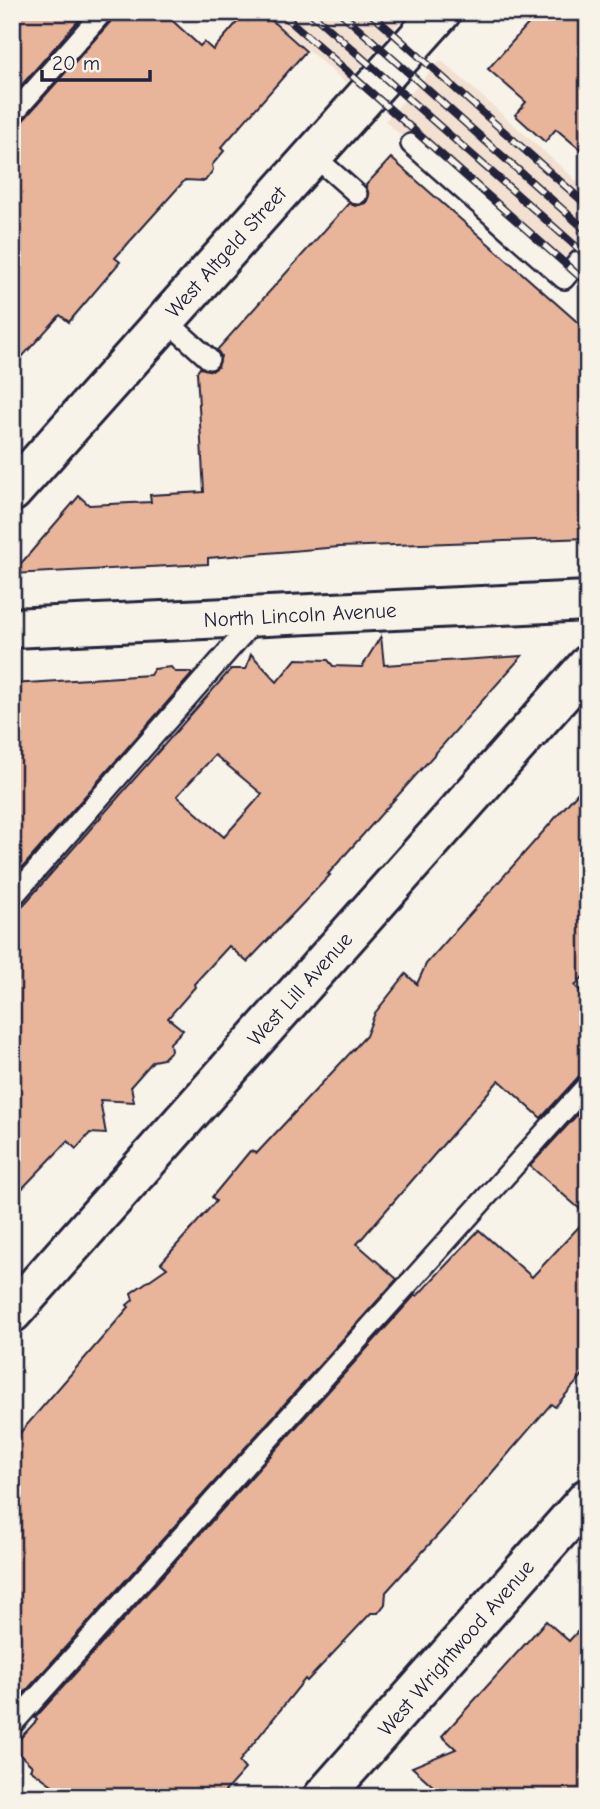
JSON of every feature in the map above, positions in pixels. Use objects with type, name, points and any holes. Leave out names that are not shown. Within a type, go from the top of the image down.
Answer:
[{"type":"street","name":"West Altgeld Street","points":[[12,492],[441,12]]},
{"type":"street","name":"North Lincoln Avenue","points":[[12,628],[588,601]]},
{"type":"street","name":"West Lill Avenue","points":[[12,1313],[588,665]]},
{"type":"street","name":"West Wrightwood Avenue","points":[[338,1792],[588,1498]]},
{"type":"lane","points":[[12,115],[103,12]]},
{"type":"lane","points":[[411,144],[564,279],[585,261]]},
{"type":"lane","points":[[313,155],[357,194]]},
{"type":"lane","points":[[166,320],[209,359]]},
{"type":"lane","points":[[12,898],[258,617]]},
{"type":"lane","points":[[12,1725],[588,1084]]},
{"type":"shaded area","points":[[264,12],[389,12],[400,22],[346,83]]},
{"type":"shaded area","points":[[441,60],[588,191],[588,253],[564,279],[385,121]]},
{"type":"building","points":[[25,12],[86,12],[12,96],[12,28]]},
{"type":"building","points":[[115,12],[163,12],[200,46],[204,42],[213,50],[246,12],[262,12],[306,51],[221,148],[224,151],[212,165],[213,170],[205,181],[185,180],[115,258],[120,262],[69,322],[60,315],[12,368],[12,127],[21,123],[112,20]]},
{"type":"building","points":[[539,12],[588,12],[588,156],[556,129],[545,142],[515,115],[526,102],[488,69]]},
{"type":"building","points":[[391,158],[583,327],[588,432],[588,538],[339,547],[208,558],[208,564],[12,574],[79,496],[89,505],[151,502],[150,495],[204,492],[197,372],[200,368],[212,371],[218,367],[221,356],[217,350],[349,203],[355,206],[366,203],[369,196],[366,185]]},
{"type":"building","points":[[381,636],[384,665],[522,656],[328,874],[330,875],[247,962],[229,946],[194,984],[195,987],[168,1018],[183,1030],[170,1043],[171,1051],[163,1059],[153,1061],[131,1086],[134,1102],[100,1100],[106,1134],[90,1133],[76,1149],[68,1141],[12,1199],[12,918],[231,669],[246,669],[251,654],[277,682],[296,659],[328,660],[333,666],[362,667]],"holes":[[[215,755],[262,794],[224,837],[177,796]]]},
{"type":"building","points":[[171,667],[175,672],[192,674],[22,868],[12,859],[12,684],[150,675],[154,669]]},
{"type":"building","points":[[588,781],[588,971],[575,986],[588,998],[588,1072],[579,1076],[541,1118],[499,1080],[357,1244],[397,1279],[16,1702],[12,1698],[12,1442],[129,1307],[127,1305],[133,1300],[131,1293],[167,1268],[161,1263],[216,1201],[212,1197],[250,1151],[257,1153],[366,1036],[375,1013],[406,974],[417,984],[426,964]]},
{"type":"building","points":[[588,1103],[588,1216],[530,1166]]},
{"type":"building","points":[[588,1217],[588,1369],[555,1407],[551,1404],[386,1592],[385,1604],[378,1613],[371,1613],[307,1681],[305,1679],[239,1762],[245,1769],[220,1797],[69,1797],[30,1769],[32,1766],[12,1747],[37,1720],[35,1718],[415,1295],[417,1296],[479,1230],[532,1277]]},
{"type":"building","points":[[588,1620],[588,1797],[445,1797],[412,1767],[456,1749],[442,1736],[546,1621],[569,1641]]},
{"type":"railway","points":[[280,12],[588,284]]},
{"type":"railway","points":[[310,12],[588,257]]},
{"type":"railway","points":[[340,12],[588,232]]},
{"type":"railway","points":[[369,12],[588,206]]}]
